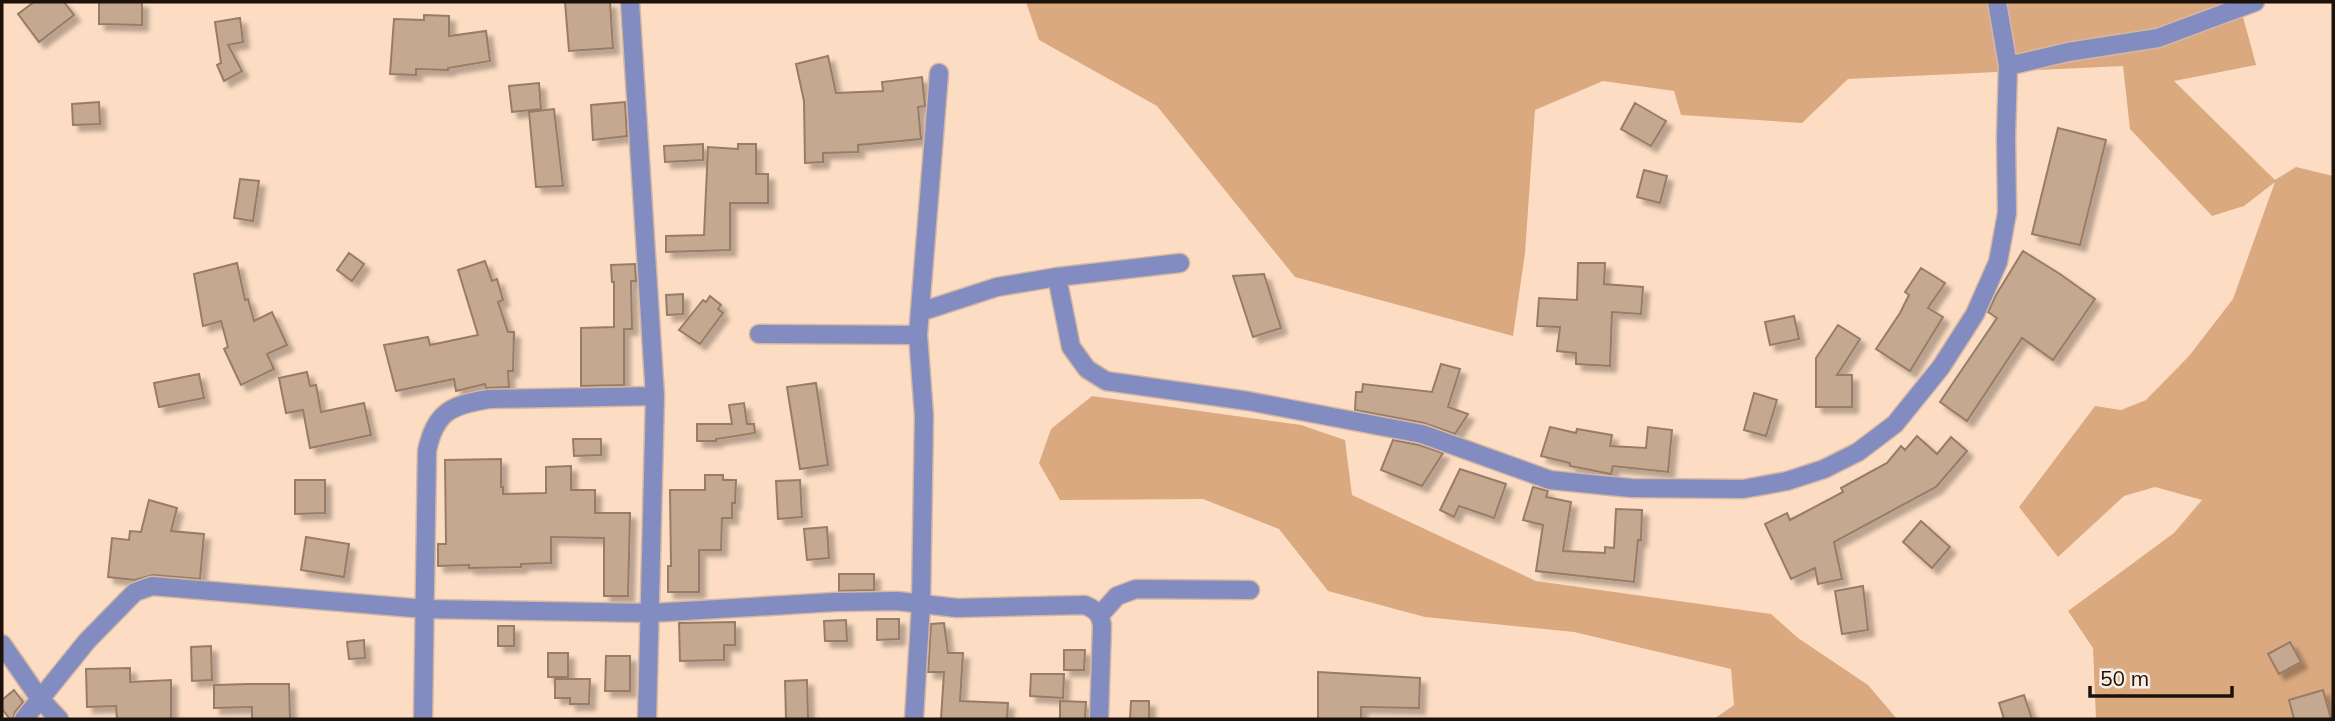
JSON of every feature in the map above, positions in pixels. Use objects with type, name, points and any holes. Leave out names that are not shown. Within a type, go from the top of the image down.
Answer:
[{"type":"street","points":[[631,2],[655,396],[647,719]]},
{"type":"street","points":[[1057,277],[1071,347],[1087,369],[1106,381],[1248,401],[1422,434],[1550,480],[1631,488],[1743,489],[1787,481],[1824,469],[1858,452],[1895,424],[1941,367],[1975,314],[1998,262],[2007,213],[2008,66],[1997,2]]},
{"type":"street","points":[[2008,66],[2068,52],[2158,38],[2255,2]]},
{"type":"street","points":[[914,719],[921,604],[925,416],[918,335],[939,74]]},
{"type":"street","points":[[920,312],[997,287],[1057,277],[1180,263]]},
{"type":"street","points":[[760,334],[918,335]]},
{"type":"street","points":[[423,719],[427,452],[430,435],[440,418],[457,406],[489,399],[655,396]]},
{"type":"street","points":[[24,719],[87,640],[135,592],[152,586],[425,609],[651,613],[835,601],[897,601],[994,609],[1085,605],[1100,615],[1102,625],[1099,719]]},
{"type":"street","points":[[1100,615],[1117,596],[1136,589],[1250,590]]},
{"type":"street","points":[[2,644],[40,699],[59,719]]},
{"type":"shaded area","points":[[1026,2],[2239,2],[2256,65],[2174,81],[2275,180],[2296,167],[2333,176],[2333,719],[2096,719],[2093,648],[2068,611],[2174,533],[2202,500],[2155,487],[2124,496],[2058,557],[2019,507],[2095,406],[2121,410],[2146,400],[2189,356],[2233,299],[2275,182],[2244,206],[2212,216],[2130,129],[2123,66],[1848,79],[1802,123],[1681,115],[1674,91],[1603,81],[1535,110],[1525,253],[1513,336],[1295,277],[1157,106],[1039,40]]},
{"type":"shaded area","points":[[1092,396],[1301,425],[1345,440],[1352,495],[1536,581],[1771,614],[1798,638],[1868,685],[1897,719],[1714,719],[1734,705],[1731,669],[1574,632],[1425,617],[1328,591],[1279,529],[1203,499],[1060,500],[1039,463],[1051,429]]},
{"type":"building","points":[[34,2],[64,2],[74,15],[39,42],[18,14]]},
{"type":"building","points":[[99,2],[142,2],[142,25],[99,24]]},
{"type":"building","points":[[565,2],[610,2],[613,48],[569,51]]},
{"type":"building","points":[[424,15],[449,16],[449,36],[486,31],[490,61],[448,70],[416,69],[416,75],[390,74],[394,19],[424,20]]},
{"type":"building","points":[[240,18],[243,42],[228,45],[242,71],[224,81],[217,65],[221,63],[215,22]]},
{"type":"building","points":[[828,56],[836,93],[883,91],[882,82],[922,77],[925,106],[918,107],[921,139],[858,145],[858,152],[823,153],[823,162],[805,163],[804,101],[796,64]]},
{"type":"building","points":[[539,83],[541,109],[512,112],[509,86]]},
{"type":"building","points":[[99,102],[100,124],[73,125],[72,104]]},
{"type":"building","points":[[625,102],[627,136],[593,140],[591,105]]},
{"type":"building","points":[[1635,103],[1666,121],[1651,146],[1621,129]]},
{"type":"building","points":[[554,109],[563,186],[536,187],[529,112]]},
{"type":"building","points":[[2058,128],[2106,140],[2080,245],[2032,234]]},
{"type":"building","points":[[703,144],[703,160],[665,162],[664,146]]},
{"type":"building","points":[[738,144],[756,144],[756,174],[768,174],[768,203],[730,203],[730,250],[666,252],[666,236],[704,235],[708,147],[738,149]]},
{"type":"building","points":[[1644,170],[1667,176],[1660,203],[1637,197]]},
{"type":"building","points":[[240,179],[259,181],[253,221],[234,218]]},
{"type":"building","points":[[2023,251],[2095,299],[2053,360],[2022,338],[1967,421],[1940,402],[1997,318],[1988,312]]},
{"type":"building","points":[[349,253],[364,264],[352,281],[337,270]]},
{"type":"building","points":[[485,261],[492,281],[497,279],[503,300],[498,302],[508,332],[514,332],[513,371],[508,371],[509,387],[486,388],[485,384],[456,391],[454,379],[396,391],[384,345],[428,337],[430,345],[478,335],[458,270]]},
{"type":"building","points":[[237,263],[245,300],[248,299],[254,321],[272,312],[287,345],[267,354],[274,369],[241,385],[224,349],[228,347],[221,321],[203,326],[194,274]]},
{"type":"building","points":[[1578,263],[1605,263],[1604,284],[1643,287],[1641,314],[1612,312],[1610,366],[1576,364],[1576,353],[1557,351],[1560,327],[1537,326],[1539,298],[1577,300]]},
{"type":"building","points":[[635,264],[636,281],[631,281],[632,329],[624,329],[624,385],[581,386],[581,328],[614,327],[614,282],[611,265]]},
{"type":"building","points":[[1921,268],[1945,283],[1928,308],[1943,317],[1910,371],[1876,349],[1900,313],[1909,295],[1905,292]]},
{"type":"building","points":[[1264,274],[1281,328],[1253,337],[1233,276]]},
{"type":"building","points":[[683,294],[683,314],[667,315],[666,295]]},
{"type":"building","points":[[710,296],[721,305],[718,309],[723,313],[700,344],[679,330],[703,300],[706,302]]},
{"type":"building","points":[[1794,316],[1799,339],[1770,345],[1765,322]]},
{"type":"building","points":[[1838,325],[1860,339],[1837,375],[1852,375],[1852,407],[1816,407],[1816,358]]},
{"type":"building","points":[[1441,364],[1460,369],[1448,407],[1468,414],[1455,434],[1424,423],[1355,410],[1356,392],[1362,392],[1363,384],[1432,392]]},
{"type":"building","points":[[307,372],[310,386],[316,385],[321,412],[364,403],[371,435],[310,448],[303,410],[286,413],[279,378]]},
{"type":"building","points":[[199,374],[204,398],[159,407],[154,383]]},
{"type":"building","points":[[816,383],[828,465],[800,469],[787,387]]},
{"type":"building","points":[[1754,393],[1777,400],[1766,436],[1744,430]]},
{"type":"building","points":[[744,403],[747,424],[754,424],[755,433],[716,441],[697,441],[697,424],[732,424],[729,405]]},
{"type":"building","points":[[1550,427],[1576,433],[1577,429],[1612,435],[1610,446],[1646,448],[1648,427],[1672,430],[1668,472],[1613,466],[1611,474],[1570,466],[1570,463],[1541,456]]},
{"type":"building","points":[[1917,436],[1937,454],[1951,437],[1967,451],[1936,487],[1834,542],[1842,579],[1818,584],[1815,568],[1791,579],[1765,524],[1787,513],[1790,520],[1843,492],[1841,488],[1887,463],[1901,446],[1905,450]]},
{"type":"building","points":[[573,439],[601,439],[601,455],[574,456]]},
{"type":"building","points":[[1393,440],[1443,453],[1422,486],[1381,470]]},
{"type":"building","points":[[501,459],[503,494],[546,493],[546,467],[571,466],[571,490],[595,490],[595,513],[630,513],[628,596],[604,596],[604,538],[551,537],[551,563],[521,564],[521,567],[438,566],[438,544],[446,544],[445,460]]},
{"type":"building","points":[[1460,469],[1506,484],[1494,518],[1459,506],[1454,517],[1440,510]]},
{"type":"building","points":[[705,475],[723,475],[723,480],[736,480],[732,518],[722,518],[721,550],[699,550],[699,592],[668,592],[668,566],[671,566],[670,490],[705,490]]},
{"type":"building","points":[[295,480],[325,480],[325,513],[295,514]]},
{"type":"building","points":[[800,480],[802,517],[778,519],[776,481]]},
{"type":"building","points":[[1533,487],[1548,491],[1546,497],[1571,502],[1563,551],[1605,553],[1605,547],[1614,548],[1616,509],[1642,510],[1641,540],[1638,540],[1634,582],[1536,571],[1543,525],[1523,520]]},
{"type":"building","points":[[149,500],[177,508],[171,531],[204,534],[200,579],[153,575],[135,580],[108,577],[112,538],[129,540],[130,531],[141,532]]},
{"type":"building","points":[[1921,521],[1950,547],[1932,568],[1903,542]]},
{"type":"building","points":[[827,527],[829,558],[807,560],[804,529]]},
{"type":"building","points":[[306,537],[349,544],[344,577],[301,570]]},
{"type":"building","points":[[839,574],[874,574],[874,590],[839,591]]},
{"type":"building","points":[[1863,586],[1868,630],[1842,634],[1835,591]]},
{"type":"building","points":[[877,619],[899,619],[899,639],[877,640]]},
{"type":"building","points":[[846,620],[847,641],[825,641],[824,621]]},
{"type":"building","points":[[735,622],[735,645],[724,645],[724,660],[680,661],[679,623]]},
{"type":"building","points":[[944,623],[948,653],[963,653],[960,701],[1008,703],[1007,719],[941,719],[944,672],[928,672],[931,624]]},
{"type":"building","points":[[498,626],[514,626],[514,646],[498,646]]},
{"type":"building","points":[[364,640],[365,658],[349,659],[347,642]]},
{"type":"building","points":[[2290,642],[2301,662],[2279,674],[2268,654]]},
{"type":"building","points":[[211,646],[212,680],[192,681],[191,647]]},
{"type":"building","points":[[1064,650],[1085,650],[1084,670],[1064,670]]},
{"type":"building","points":[[548,653],[568,653],[568,677],[548,677]]},
{"type":"building","points":[[606,656],[630,656],[630,691],[605,691]]},
{"type":"building","points":[[130,668],[130,682],[171,680],[171,719],[117,719],[116,706],[87,707],[86,669]]},
{"type":"building","points":[[1318,672],[1420,678],[1419,708],[1361,707],[1361,719],[1318,719]]},
{"type":"building","points":[[1031,674],[1064,674],[1063,698],[1030,696]]},
{"type":"building","points":[[555,679],[590,679],[589,704],[570,704],[570,698],[555,698]]},
{"type":"building","points":[[807,680],[808,719],[786,719],[785,681]]},
{"type":"building","points":[[289,684],[290,719],[252,719],[252,707],[214,708],[214,685]]},
{"type":"building","points":[[14,690],[23,702],[13,719],[10,719],[2,709],[2,700]]},
{"type":"building","points":[[2323,690],[2331,719],[2294,719],[2289,700]]},
{"type":"building","points":[[2024,695],[2032,719],[2004,719],[1999,703]]},
{"type":"building","points":[[1060,701],[1086,702],[1085,719],[1060,719]]},
{"type":"building","points":[[1131,701],[1149,701],[1149,719],[1130,719]]}]
